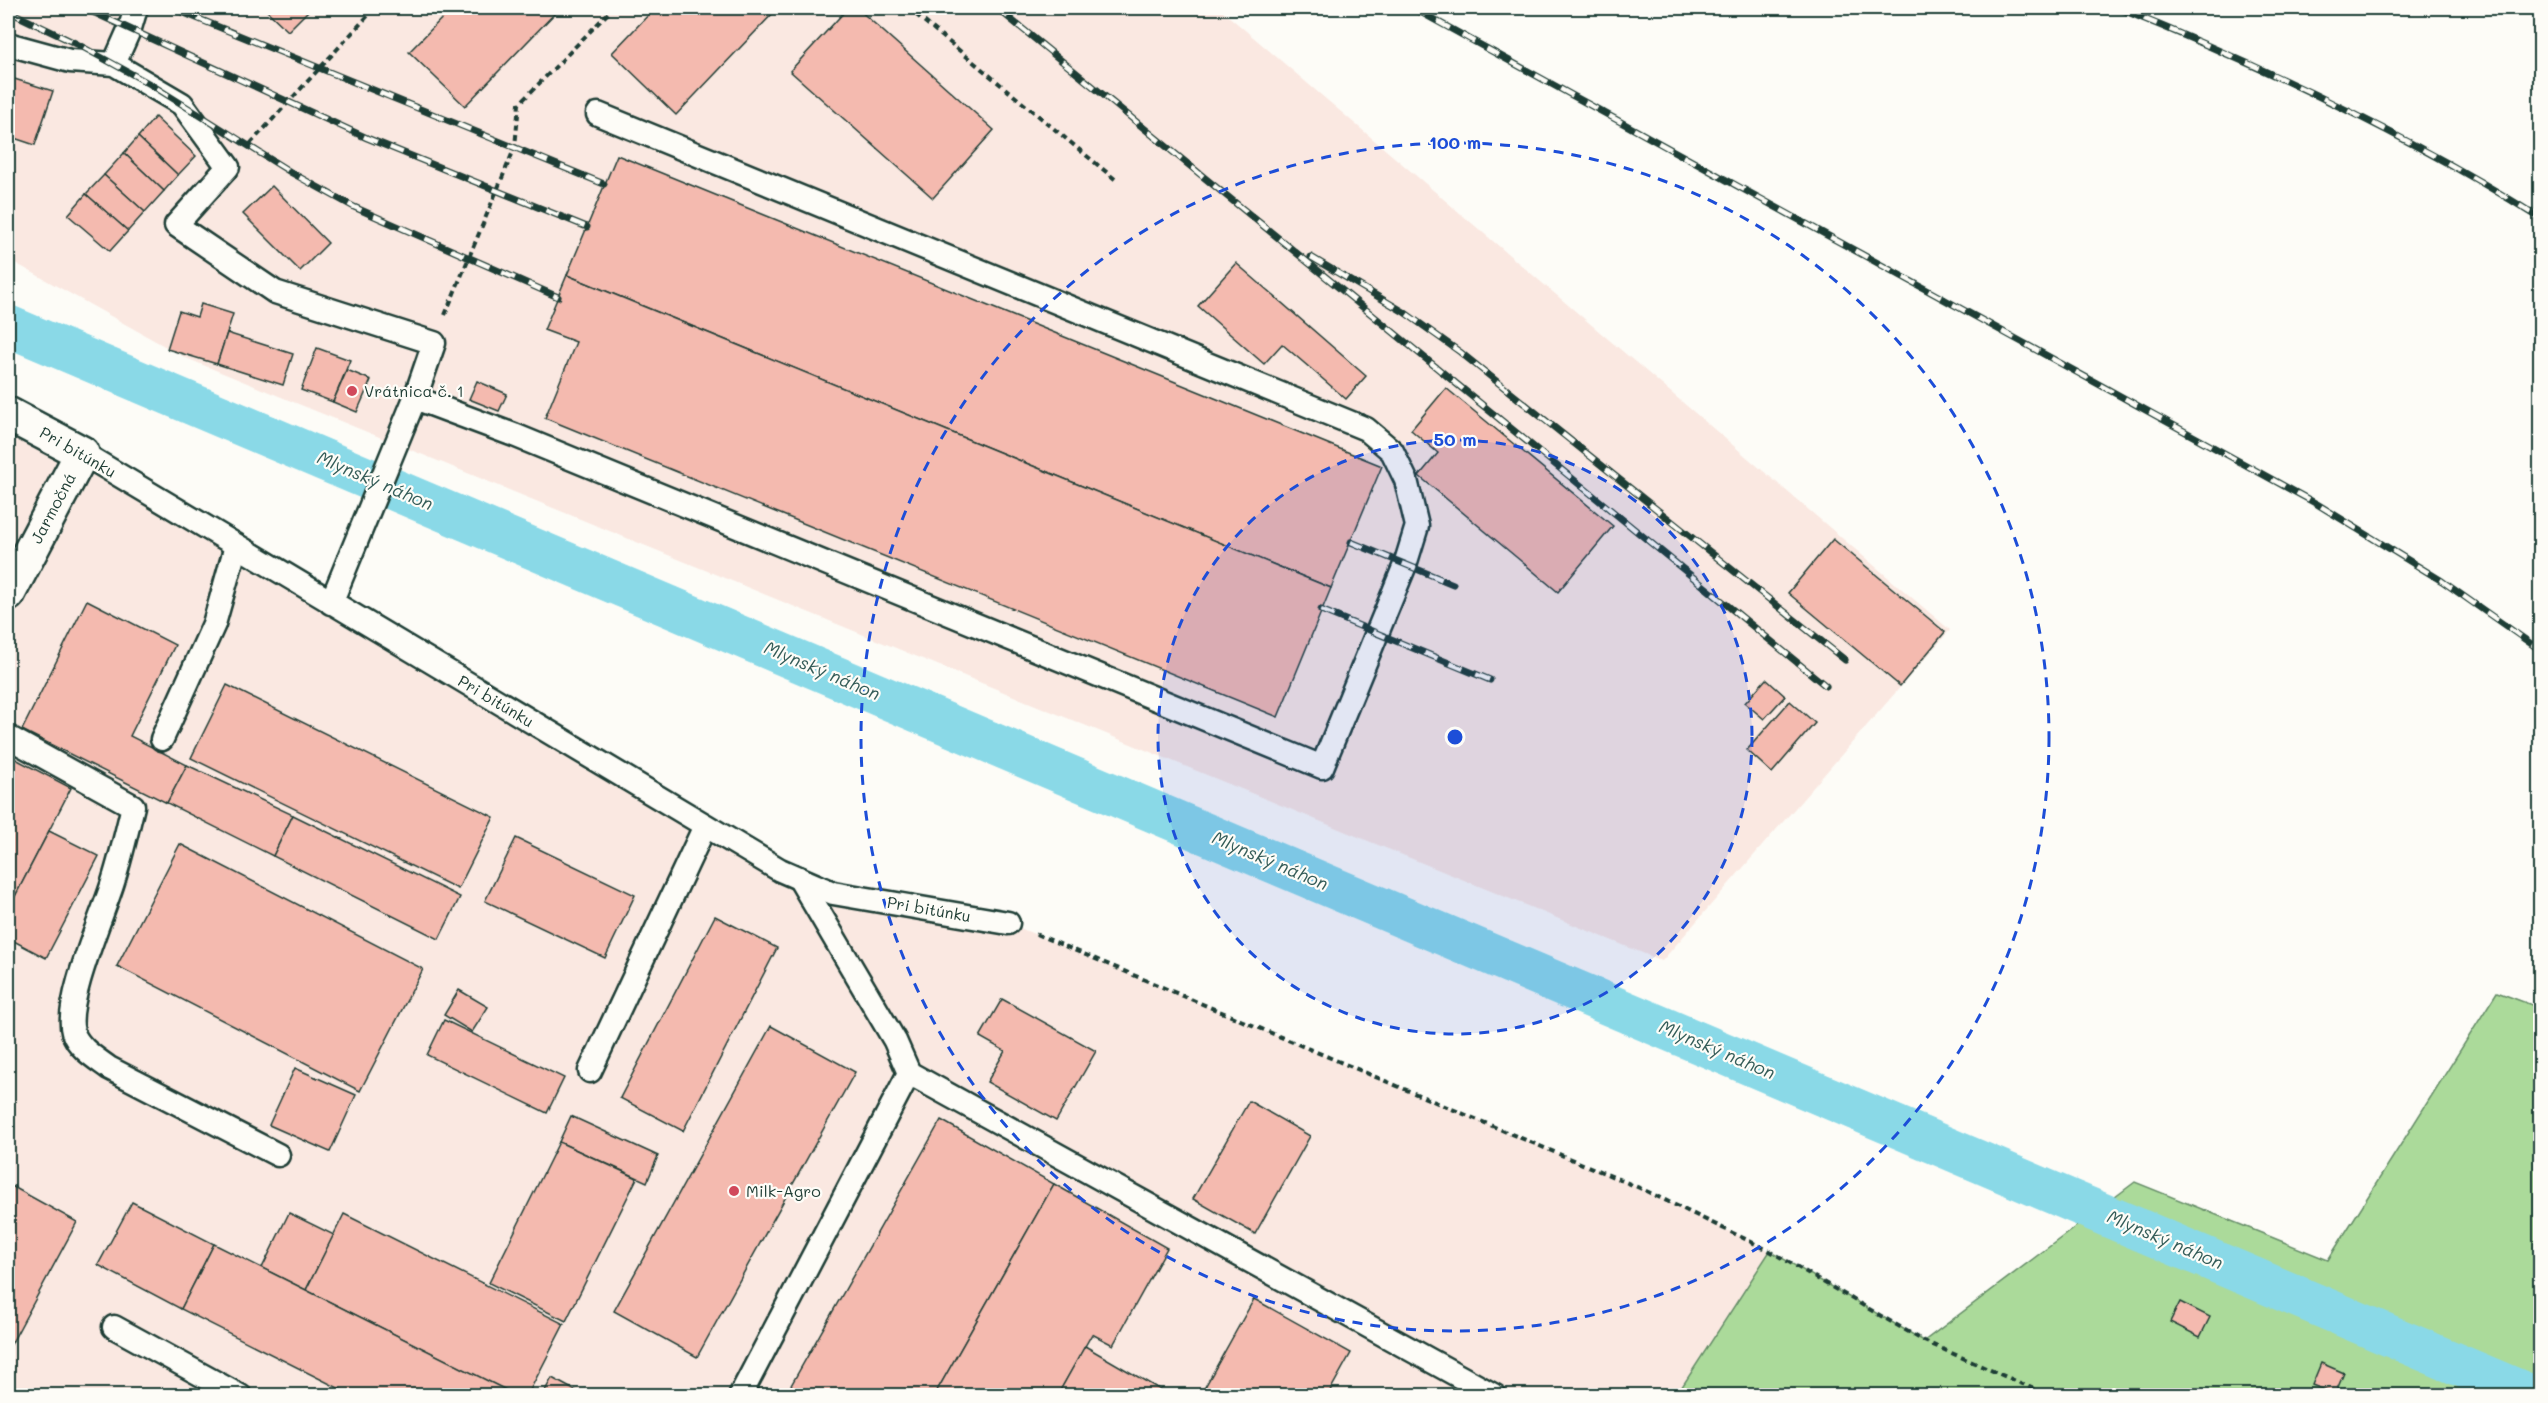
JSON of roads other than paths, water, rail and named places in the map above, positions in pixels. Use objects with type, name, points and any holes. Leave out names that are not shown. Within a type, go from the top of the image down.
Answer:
[{"type":"street","name":"Pri bitúnku","points":[[8,414],[82,453]]},
{"type":"street","name":"Jarmočná","points":[[8,594],[82,453]]},
{"type":"lane","points":[[114,64],[136,8]]},
{"type":"lane","points":[[8,44],[70,61],[114,64],[182,104],[228,166],[176,225],[275,292],[434,343],[415,398],[331,603]]},
{"type":"lane","points":[[415,398],[514,435],[1322,767],[1405,564],[1417,526],[1406,480],[1392,451],[1366,429],[598,114]]},
{"type":"lane","name":"Pri bitúnku","points":[[82,453],[780,870],[833,893],[1008,923]]},
{"type":"lane","points":[[162,739],[214,624],[236,546]]},
{"type":"lane","points":[[8,737],[134,806],[114,880],[77,988],[72,1017],[74,1034],[88,1053],[109,1068],[278,1155]]},
{"type":"lane","points":[[590,1071],[705,826]]},
{"type":"lane","points":[[799,878],[895,1041],[909,1073],[1482,1392]]},
{"type":"lane","points":[[740,1395],[909,1073]]},
{"type":"lane","points":[[114,1327],[240,1395]]},
{"type":"waterway","name":"Mlynský náhon","points":[[8,326],[2532,1396]]},
{"type":"railway","points":[[84,8],[367,138],[587,227]]},
{"type":"railway","points":[[172,8],[604,184]]},
{"type":"railway","points":[[997,8],[1826,686]]},
{"type":"railway","points":[[1413,8],[2317,504],[2442,581],[2540,650]]},
{"type":"railway","points":[[2118,8],[2281,78],[2387,130],[2490,187],[2540,218]]},
{"type":"railway","points":[[8,11],[77,44],[150,84],[292,173],[354,207],[558,297]]},
{"type":"railway","points":[[1311,257],[1404,312],[1460,352],[1845,660]]},
{"type":"railway","points":[[1351,542],[1453,584]]},
{"type":"railway","points":[[1321,610],[1490,680]]},
{"type":"place","name":"Vrátnica č. 1","points":[[352,391]]},
{"type":"place","name":"Milk-Agro","points":[[734,1191]]}]
